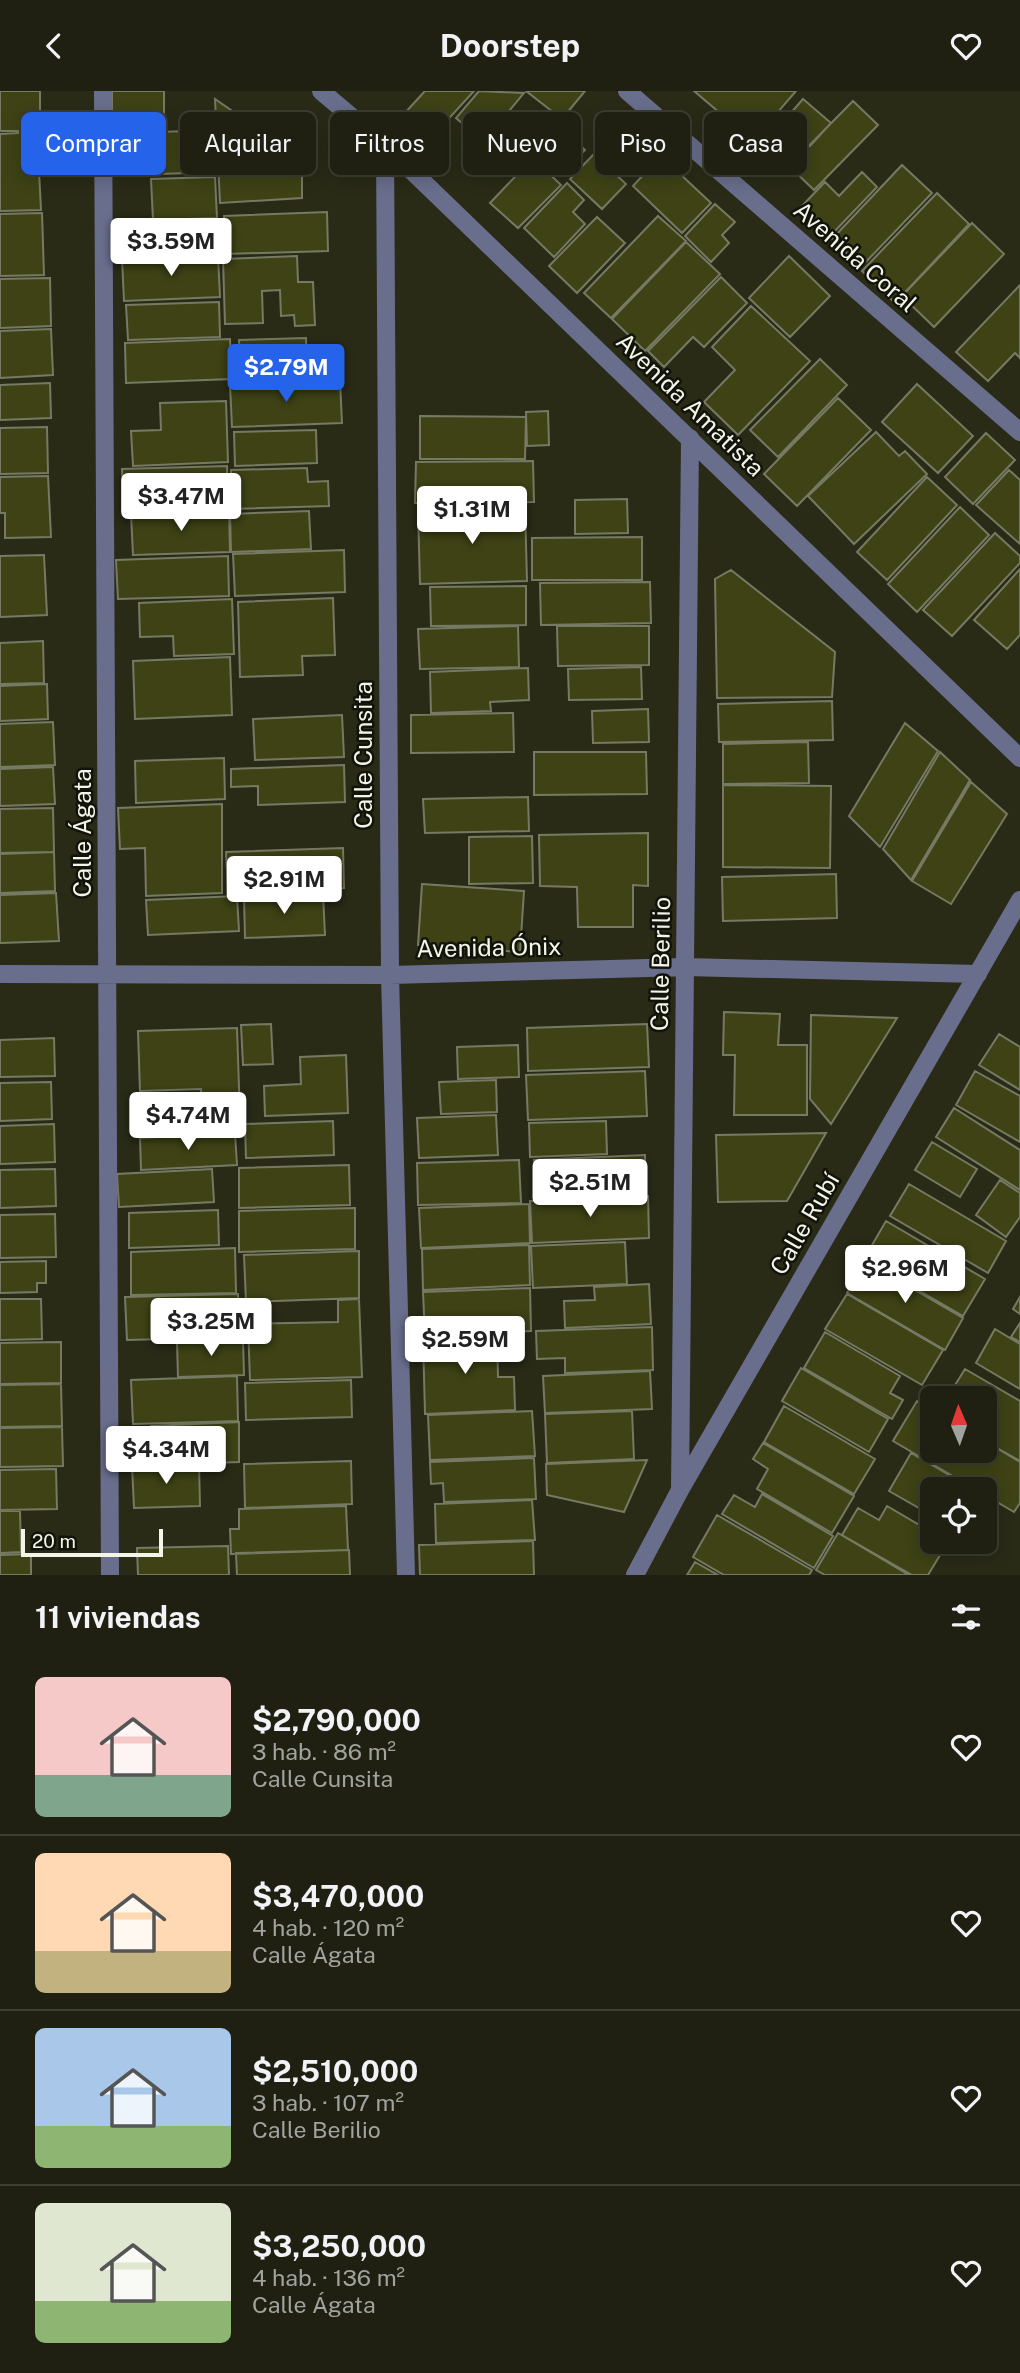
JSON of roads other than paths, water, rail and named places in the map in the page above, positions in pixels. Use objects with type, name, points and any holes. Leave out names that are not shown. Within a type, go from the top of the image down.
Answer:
[{"type":"street","name":"Calle Ágata","points":[[103,91],[110,1575]]},
{"type":"street","name":"Avenida Amatista","points":[[321,91],[346,112]]},
{"type":"street","name":"Avenida Coral","points":[[627,91],[1020,432]]},
{"type":"street","name":"Calle Cunsita","points":[[385,175],[390,975],[406,1575]]},
{"type":"street","name":"Avenida Amatista","points":[[416,175],[1020,758]]},
{"type":"street","name":"Calle Berilio","points":[[680,1490],[690,439]]},
{"type":"street","name":"Calle Rubí","points":[[635,1575],[680,1490],[1020,900]]},
{"type":"street","name":"Avenida Ónix","points":[[0,974],[108,972],[390,975],[685,967],[978,974]]}]
